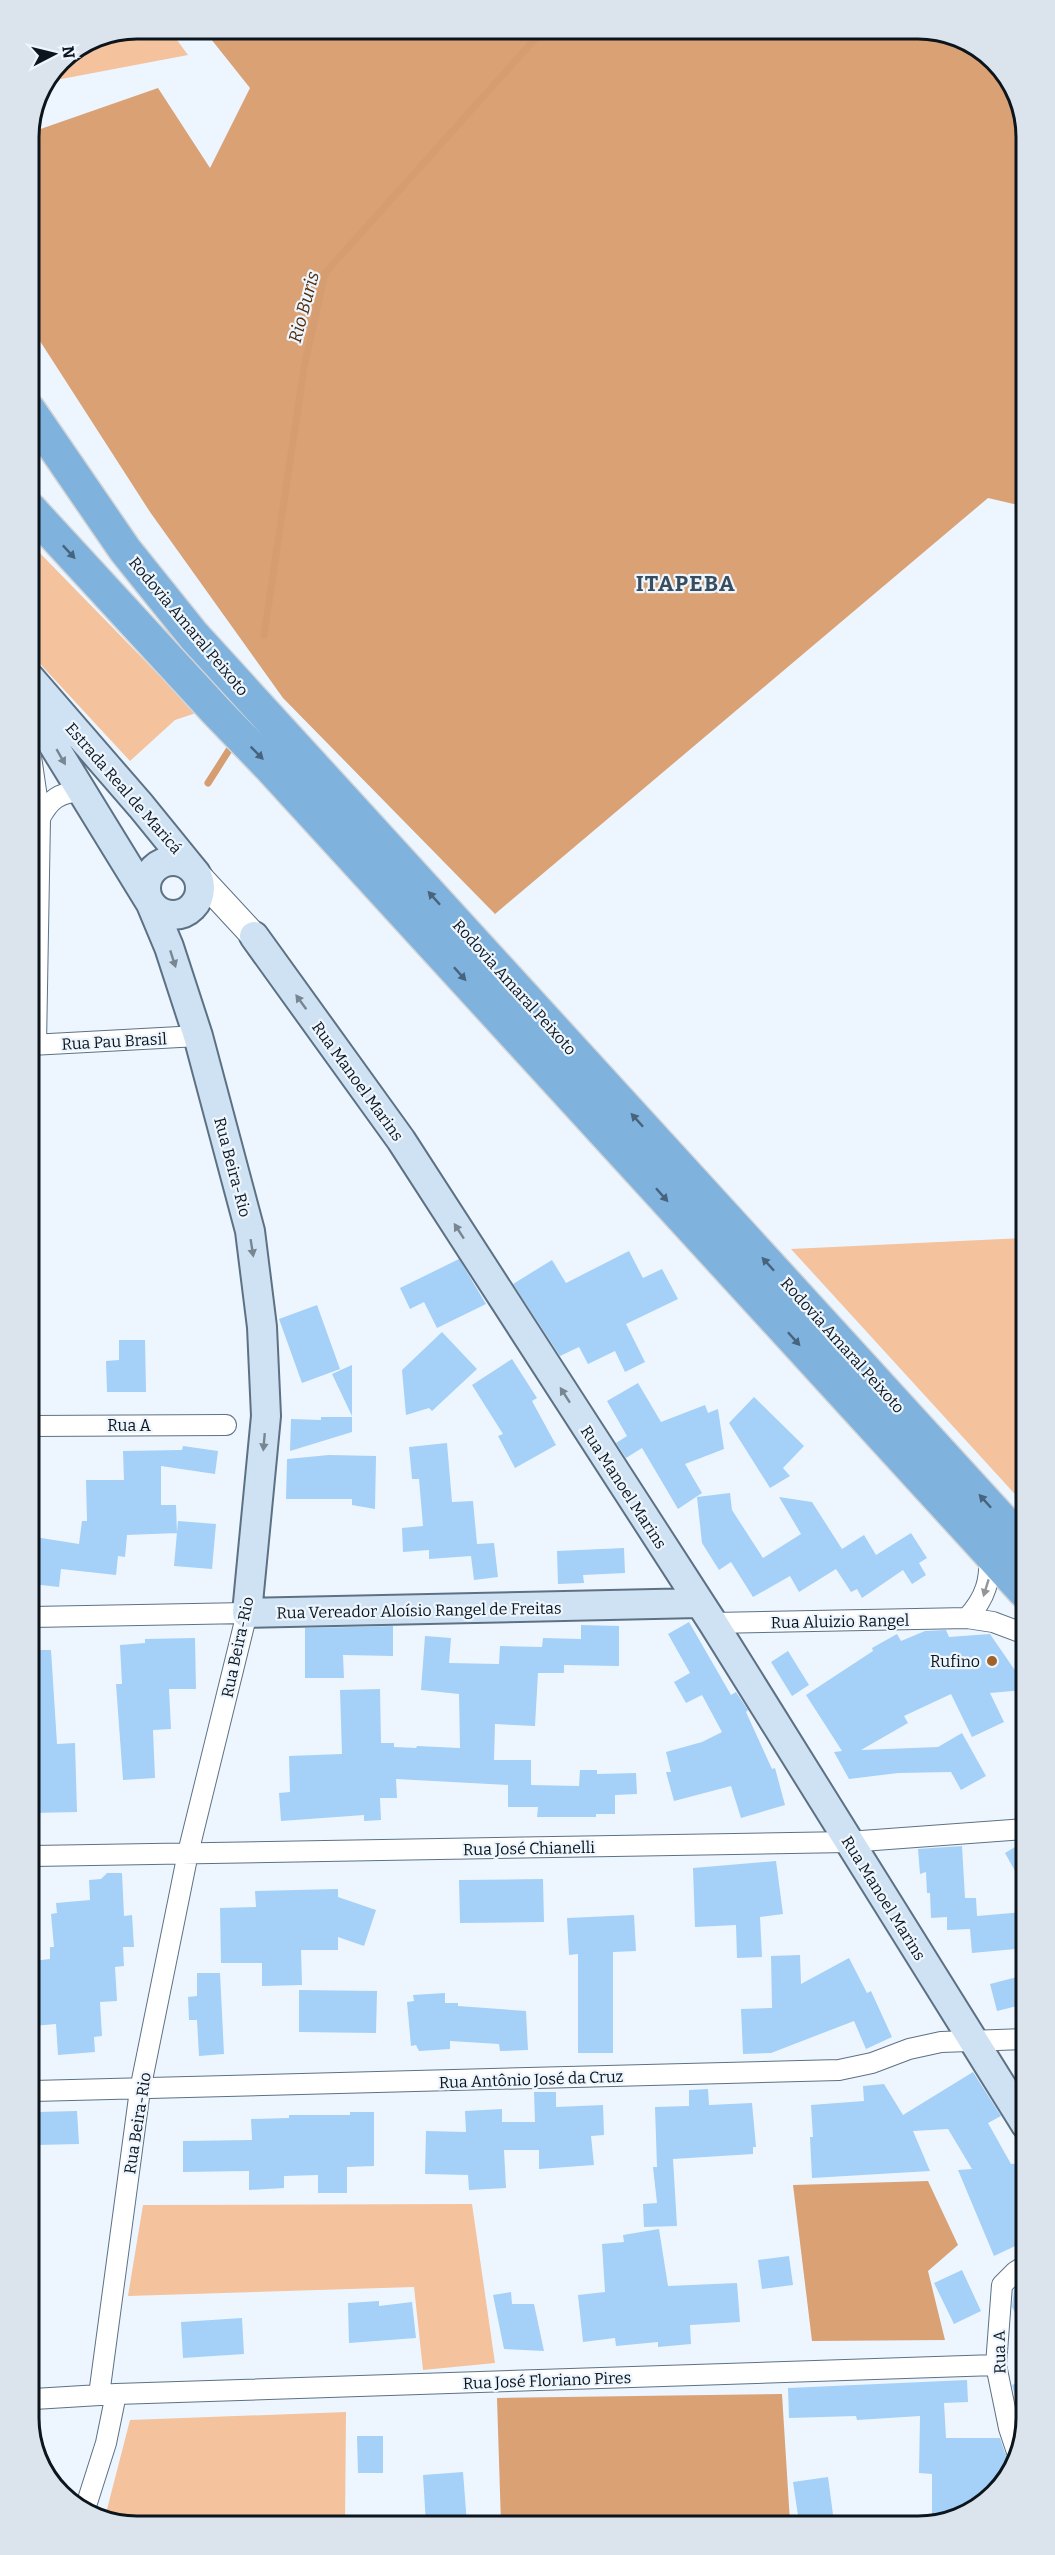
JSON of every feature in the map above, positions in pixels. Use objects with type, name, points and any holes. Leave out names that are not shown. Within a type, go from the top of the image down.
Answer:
[{"type":"highway","name":"Rodovia Amaral Peixoto","points":[[39,425],[125,550],[194,636],[1016,1535]]},
{"type":"highway","name":"Rodovia Amaral Peixoto","points":[[39,519],[216,711],[272,768],[1016,1582]]},
{"type":"main road","name":"Estrada Real de Maricá","points":[[39,689],[194,870]]},
{"type":"main road","name":"Estrada Real de Maricá","points":[[39,722],[151,904]]},
{"type":"main road","points":[[151,904],[157,910],[172,915],[180,915],[193,907],[200,892],[198,876],[194,870]]},
{"type":"main road","name":"Rua Beira-Rio","points":[[151,904],[169,947],[198,1036],[249,1231],[262,1327],[266,1416],[247,1613]]},
{"type":"main road","name":"Rua Manoel Marins","points":[[254,936],[401,1140],[706,1613],[1016,2109]]},
{"type":"main road","name":"Rua Vereador Aloísio Rangel de Freitas","points":[[247,1613],[706,1613]]},
{"type":"street","points":[[40,818],[48,803],[57,796],[80,791]]},
{"type":"street","points":[[39,811],[39,856]]},
{"type":"street","name":"Rua Manoel Marins","points":[[194,870],[254,936]]},
{"type":"street","name":"Rua Pau Brasil","points":[[39,1045],[198,1036]]},
{"type":"street","name":"Rua A","points":[[39,1426],[226,1425]]},
{"type":"street","points":[[967,1618],[984,1596],[990,1568],[989,1552]]},
{"type":"street","name":"Rua Vereador Aloísio Rangel de Freitas","points":[[39,1617],[247,1613]]},
{"type":"street","name":"Rua Beira-Rio","points":[[87,2502],[106,2443],[107,2395],[140,2090],[188,1853],[247,1613]]},
{"type":"street","name":"Rua Aluizio Rangel","points":[[706,1613],[967,1618],[993,1622],[1016,1631]]},
{"type":"street","name":"Rua José Chianelli","points":[[39,1856],[848,1842],[1016,1830]]},
{"type":"street","name":"Rua Antônio José da Cruz","points":[[39,2091],[840,2070],[872,2063],[925,2045],[1016,2039]]},
{"type":"street","name":"Rua A","points":[[1013,2441],[996,2366],[1002,2285],[1016,2270]]},
{"type":"street","name":"Rua José Floriano Pires","points":[[39,2399],[996,2366]]},
{"type":"shaded area","points":[[137,39],[176,39],[188,55],[84,75],[84,55],[99,46]]},
{"type":"shaded area","points":[[211,39],[925,39],[956,46],[978,59],[992,72],[1006,93],[1014,118],[1016,137],[1016,505],[988,498],[495,914],[283,698],[150,512],[39,340],[39,129],[158,88],[210,168],[250,88]]},
{"type":"shaded area","points":[[39,552],[196,713],[175,720],[130,761],[39,663]]},
{"type":"shaded area","points":[[1016,1238],[1016,1495],[791,1249]]},
{"type":"shaded area","points":[[928,2181],[958,2245],[928,2271],[945,2340],[812,2341],[793,2185]]},
{"type":"shaded area","points":[[472,2204],[495,2363],[423,2370],[414,2287],[128,2296],[143,2205]]},
{"type":"shaded area","points":[[782,2394],[790,2516],[501,2516],[497,2398]]},
{"type":"shaded area","points":[[346,2412],[345,2516],[130,2516],[106,2511],[130,2420]]},
{"type":"building","points":[[629,1251],[643,1278],[662,1269],[678,1299],[626,1324],[645,1362],[625,1372],[615,1351],[588,1364],[579,1347],[560,1356],[513,1284],[552,1260],[566,1283]]},
{"type":"building","points":[[459,1259],[486,1304],[437,1328],[424,1302],[410,1309],[400,1288]]},
{"type":"building","points":[[317,1305],[340,1369],[302,1383],[279,1319]]},
{"type":"building","points":[[442,1332],[477,1369],[432,1411],[429,1408],[406,1415],[402,1370]]},
{"type":"building","points":[[119,1340],[145,1340],[146,1392],[107,1392],[106,1361],[119,1360]]},
{"type":"building","points":[[512,1359],[537,1398],[532,1401],[556,1445],[515,1468],[498,1436],[503,1434],[472,1385]]},
{"type":"building","points":[[352,1365],[352,1416],[332,1374]]},
{"type":"building","points":[[638,1383],[661,1422],[705,1405],[708,1413],[718,1409],[724,1449],[685,1464],[702,1493],[678,1509],[642,1448],[626,1458],[616,1443],[627,1436],[607,1401]]},
{"type":"building","points":[[754,1397],[804,1446],[783,1468],[790,1476],[770,1488],[729,1423]]},
{"type":"building","points":[[321,1417],[352,1417],[352,1432],[290,1451],[291,1419],[321,1420]]},
{"type":"building","points":[[447,1443],[452,1502],[473,1501],[477,1544],[494,1543],[498,1577],[474,1580],[471,1556],[429,1559],[429,1550],[403,1552],[402,1528],[423,1526],[419,1479],[412,1479],[409,1447]]},
{"type":"building","points":[[183,1446],[218,1451],[215,1474],[161,1466],[161,1505],[176,1505],[177,1533],[127,1535],[125,1557],[118,1556],[116,1575],[61,1569],[59,1587],[39,1585],[39,1538],[79,1544],[82,1521],[87,1521],[86,1480],[124,1480],[123,1451],[182,1450]]},
{"type":"building","points":[[329,1455],[376,1456],[375,1509],[352,1505],[352,1499],[286,1499],[287,1459]]},
{"type":"building","points":[[730,1493],[732,1510],[763,1558],[801,1534],[779,1497],[812,1502],[842,1549],[864,1535],[876,1555],[911,1533],[927,1558],[919,1563],[926,1575],[912,1584],[903,1570],[862,1598],[857,1589],[851,1592],[836,1569],[799,1592],[790,1576],[753,1597],[731,1562],[719,1570],[702,1543],[697,1497]]},
{"type":"building","points":[[178,1521],[216,1524],[212,1569],[174,1566]]},
{"type":"building","points":[[624,1548],[625,1573],[583,1575],[584,1583],[558,1584],[557,1551]]},
{"type":"building","points":[[689,1622],[731,1695],[736,1692],[748,1710],[746,1712],[772,1769],[775,1768],[785,1805],[741,1818],[731,1786],[674,1801],[666,1772],[671,1772],[666,1752],[702,1742],[722,1732],[702,1695],[686,1703],[674,1682],[690,1673],[668,1634]]},
{"type":"building","points":[[581,1625],[619,1626],[619,1666],[564,1665],[564,1673],[538,1673],[535,1726],[495,1724],[494,1760],[531,1760],[531,1785],[579,1786],[580,1770],[597,1770],[597,1774],[636,1773],[637,1794],[615,1795],[615,1814],[596,1814],[596,1817],[537,1817],[538,1807],[508,1807],[508,1785],[396,1779],[397,1798],[380,1798],[381,1820],[364,1821],[364,1815],[281,1821],[279,1793],[290,1792],[289,1756],[342,1754],[340,1690],[380,1689],[381,1743],[394,1743],[394,1747],[460,1748],[459,1694],[421,1690],[425,1636],[451,1638],[449,1663],[499,1664],[500,1646],[542,1647],[543,1638],[581,1639]]},
{"type":"building","points":[[393,1626],[393,1656],[343,1655],[344,1678],[305,1678],[305,1628]]},
{"type":"building","points":[[946,1630],[949,1637],[990,1634],[1016,1672],[1016,1691],[990,1693],[1004,1722],[972,1737],[951,1694],[904,1716],[908,1723],[861,1750],[938,1747],[962,1733],[986,1776],[961,1790],[951,1772],[898,1773],[849,1779],[834,1752],[842,1751],[806,1695],[873,1651],[872,1648],[897,1634],[901,1641],[925,1631]]},
{"type":"building","points":[[195,1638],[196,1689],[169,1689],[171,1729],[153,1730],[155,1778],[123,1780],[116,1684],[122,1684],[120,1645],[145,1643],[145,1639]]},
{"type":"building","points":[[39,1650],[51,1650],[57,1744],[75,1743],[77,1812],[39,1813]]},
{"type":"building","points":[[788,1651],[809,1685],[792,1696],[771,1662]]},
{"type":"building","points":[[962,1846],[965,1898],[976,1898],[977,1916],[1016,1913],[1016,1949],[972,1953],[970,1929],[947,1930],[947,1917],[931,1918],[930,1893],[927,1893],[926,1872],[920,1874],[918,1849]]},
{"type":"building","points":[[1016,1846],[1016,1873],[1005,1853]]},
{"type":"building","points":[[776,1861],[783,1914],[760,1917],[762,1957],[737,1958],[736,1925],[695,1927],[693,1868]]},
{"type":"building","points":[[107,1873],[122,1873],[124,1916],[132,1915],[134,1947],[123,1947],[124,1966],[115,1967],[117,2001],[100,2002],[102,2036],[94,2037],[95,2052],[58,2055],[56,2024],[39,2025],[39,1960],[50,1959],[50,1947],[54,1947],[51,1914],[57,1913],[56,1903],[90,1900],[89,1880],[101,1879]]},
{"type":"building","points":[[543,1879],[544,1922],[460,1923],[459,1880]]},
{"type":"building","points":[[338,1889],[338,1897],[376,1910],[364,1946],[338,1937],[338,1950],[301,1950],[302,1985],[262,1986],[262,1963],[221,1963],[220,1908],[256,1907],[255,1891]]},
{"type":"building","points":[[634,1915],[636,1951],[613,1952],[613,2053],[578,2053],[578,1954],[569,1955],[567,1918]]},
{"type":"building","points":[[800,1955],[801,1984],[849,1958],[867,1993],[871,1991],[892,2037],[866,2049],[854,2021],[771,2053],[743,2054],[741,2009],[772,2008],[771,1956]]},
{"type":"building","points":[[197,1973],[220,1973],[224,2054],[199,2056],[197,2020],[189,2020],[188,1997],[197,1996]]},
{"type":"building","points":[[1016,1977],[1016,2006],[997,2011],[990,1984]]},
{"type":"building","points":[[299,1990],[377,1991],[376,2033],[299,2032]]},
{"type":"building","points":[[445,1993],[445,2003],[458,2003],[458,2006],[526,2011],[528,2050],[500,2051],[499,2044],[450,2041],[450,2049],[419,2051],[416,2045],[411,2046],[407,2002],[414,2001],[413,1995]]},
{"type":"building","points":[[973,2072],[1001,2116],[988,2123],[1011,2164],[1016,2164],[1016,2246],[994,2256],[958,2170],[972,2169],[948,2129],[913,2131],[930,2171],[812,2178],[811,2105],[864,2101],[863,2086],[884,2084],[903,2115]]},
{"type":"building","points":[[708,2089],[709,2105],[752,2103],[756,2147],[753,2147],[753,2154],[673,2159],[677,2226],[644,2227],[643,2204],[657,2203],[653,2167],[657,2167],[655,2107],[689,2106],[689,2090]]},
{"type":"building","points":[[534,2092],[556,2092],[556,2107],[603,2105],[604,2135],[591,2136],[594,2165],[539,2169],[539,2150],[504,2150],[506,2188],[469,2190],[468,2175],[425,2174],[426,2131],[466,2132],[465,2111],[502,2109],[502,2122],[535,2122]]},
{"type":"building","points":[[77,2111],[79,2144],[39,2145],[39,2112]]},
{"type":"building","points":[[350,2112],[374,2112],[374,2166],[347,2167],[347,2193],[318,2193],[318,2175],[284,2176],[284,2188],[249,2190],[249,2171],[183,2172],[183,2141],[252,2140],[251,2119],[289,2118],[289,2115],[350,2115]]},
{"type":"building","points":[[659,2229],[668,2286],[737,2283],[740,2322],[690,2325],[691,2344],[658,2347],[658,2342],[616,2346],[615,2338],[583,2342],[578,2295],[605,2292],[602,2244],[624,2242],[623,2235]]},
{"type":"building","points":[[789,2256],[793,2285],[762,2289],[758,2260]]},
{"type":"building","points":[[962,2270],[981,2311],[954,2324],[934,2283]]},
{"type":"building","points":[[1016,2288],[1016,2314],[1012,2307]]},
{"type":"building","points":[[511,2292],[512,2304],[534,2304],[544,2351],[504,2349],[493,2295]]},
{"type":"building","points":[[379,2301],[379,2306],[412,2302],[416,2338],[349,2343],[348,2303]]},
{"type":"building","points":[[242,2318],[244,2354],[183,2358],[181,2322]]},
{"type":"building","points":[[967,2380],[968,2402],[944,2403],[946,2438],[1000,2438],[1008,2456],[996,2478],[973,2500],[950,2511],[932,2515],[932,2474],[919,2473],[920,2416],[857,2420],[856,2416],[789,2418],[788,2388]]},
{"type":"building","points":[[1016,2383],[1016,2401],[1012,2385]]},
{"type":"building","points":[[357,2436],[383,2436],[383,2473],[358,2473]]},
{"type":"building","points":[[463,2472],[466,2516],[426,2516],[423,2475]]},
{"type":"building","points":[[828,2477],[833,2516],[798,2516],[793,2482]]},
{"type":"waterway","name":"Rio Buris","points":[[264,635],[304,368],[325,273],[535,39]]},
{"type":"waterway","name":"Rio Buris","points":[[208,783],[229,750]]},
{"type":"place","name":"Rufino","points":[[992,1661]]},
{"type":"district","name":"ITAPEBA","points":[[686,583]]}]
